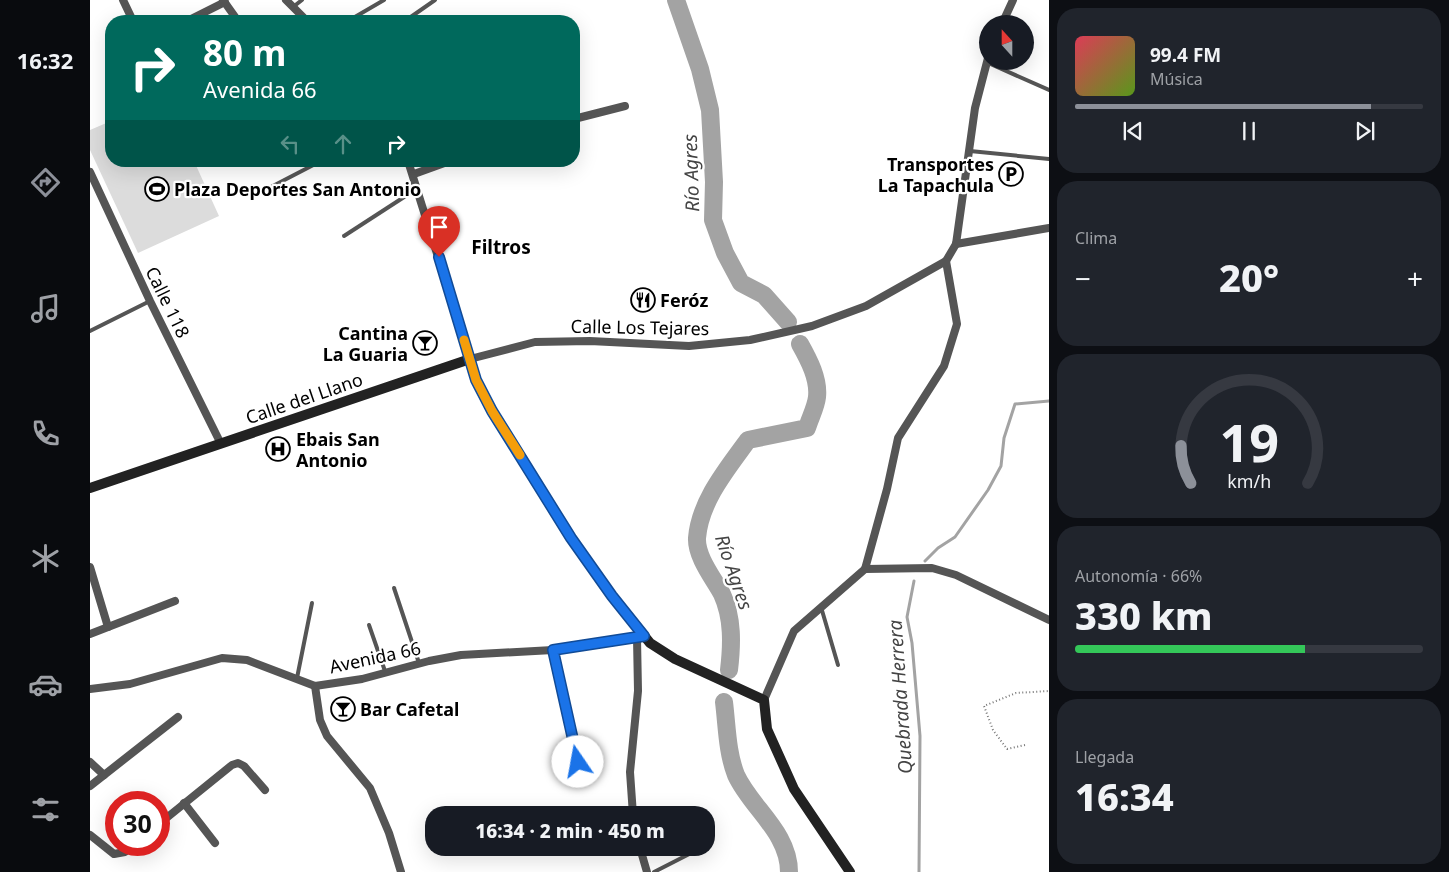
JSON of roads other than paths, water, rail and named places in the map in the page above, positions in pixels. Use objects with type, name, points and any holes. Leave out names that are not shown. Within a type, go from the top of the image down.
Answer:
[{"type":"main road","name":"Calle del Llano","points":[[90,488],[470,358]]},
{"type":"main road","points":[[470,358],[476,380],[492,411],[571,538],[640,637],[661,652],[764,700],[767,729],[794,789],[850,872]]},
{"type":"street","points":[[123,0],[129,15]]},
{"type":"street","points":[[286,0],[301,15]]},
{"type":"street","points":[[1006,15],[1013,0]]},
{"type":"street","points":[[198,15],[224,1],[234,15]]},
{"type":"street","points":[[764,700],[794,631],[865,569],[887,489],[898,438],[944,366],[957,324],[946,261],[956,244],[975,108],[984,70]]},
{"type":"street","points":[[580,118],[625,106]]},
{"type":"street","points":[[411,167],[470,358]]},
{"type":"street","points":[[414,174],[433,167]]},
{"type":"street","name":"Calle 118","points":[[90,172],[150,301],[221,444]]},
{"type":"street","points":[[956,244],[1049,228]]},
{"type":"street","name":"Calle Los Tejares","points":[[470,358],[535,342],[590,341],[689,346],[750,340],[812,326],[866,306],[946,261]]},
{"type":"street","points":[[90,567],[108,627]]},
{"type":"street","points":[[865,569],[932,568],[964,579],[1049,620]]},
{"type":"street","points":[[90,634],[175,601]]},
{"type":"street","points":[[632,806],[630,772],[638,691],[640,637]]},
{"type":"street","name":"Avenida 66","points":[[90,689],[130,684],[222,658],[246,660],[297,681],[315,686],[386,674],[419,663],[461,655],[553,650],[640,637]]},
{"type":"street","points":[[553,650],[582,781]]},
{"type":"street","points":[[315,686],[320,720],[327,736],[370,788],[389,833],[401,872]]},
{"type":"street","points":[[90,786],[178,718]]},
{"type":"street","points":[[90,762],[104,775]]},
{"type":"street","points":[[170,815],[232,765],[238,763],[244,766],[265,790]]},
{"type":"street","points":[[184,803],[215,843]]},
{"type":"street","points":[[90,836],[105,847]]},
{"type":"street","points":[[642,856],[647,872]]},
{"type":"lane","points":[[293,7],[302,0]]},
{"type":"lane","points":[[358,15],[384,0]]},
{"type":"lane","points":[[414,15],[435,0]]},
{"type":"lane","points":[[1008,70],[1049,90]]},
{"type":"lane","points":[[970,151],[1049,159]]},
{"type":"lane","points":[[269,188],[309,167]]},
{"type":"lane","points":[[344,236],[418,188]]},
{"type":"lane","points":[[90,331],[150,301]]},
{"type":"lane","points":[[394,588],[419,663]]},
{"type":"lane","points":[[297,681],[312,603]]},
{"type":"lane","points":[[821,607],[838,665]]},
{"type":"lane","points":[[369,625],[386,674]]},
{"type":"lane","points":[[654,872],[685,856]]},
{"type":"waterway","name":"Río Agres","points":[[676,0],[700,69],[710,110],[714,182],[713,220],[725,253],[741,283],[764,295],[788,322]]},
{"type":"waterway","name":"Río Agres","points":[[729,670],[731,641],[728,612],[722,594],[699,553],[697,545],[699,524],[709,498],[748,440],[807,428],[815,405],[817,390],[813,370],[800,344]]},
{"type":"waterway","name":"Quebrada Herrera","points":[[925,561],[938,548],[955,537],[988,490],[1001,466],[1004,438],[1015,404],[1049,401]]},
{"type":"waterway","name":"Quebrada Herrera","points":[[914,581],[907,617],[912,643],[920,736],[919,872]]},
{"type":"waterway","name":"Río Agres","points":[[724,702],[729,748],[736,775],[776,832],[783,845],[789,872]]},
{"type":"place","name":"Transportes La Tapachula","points":[[1011,174]]},
{"type":"place","name":"Plaza Deportes San Antonio","points":[[157,189]]},
{"type":"place","name":"Feróz","points":[[643,300]]},
{"type":"place","name":"Cantina La Guaria","points":[[425,343]]},
{"type":"place","name":"Ebais San Antonio","points":[[278,449]]},
{"type":"place","name":"Bar Cafetal","points":[[343,709]]},
{"type":"district","name":"Filtros","points":[[501,247]]}]
